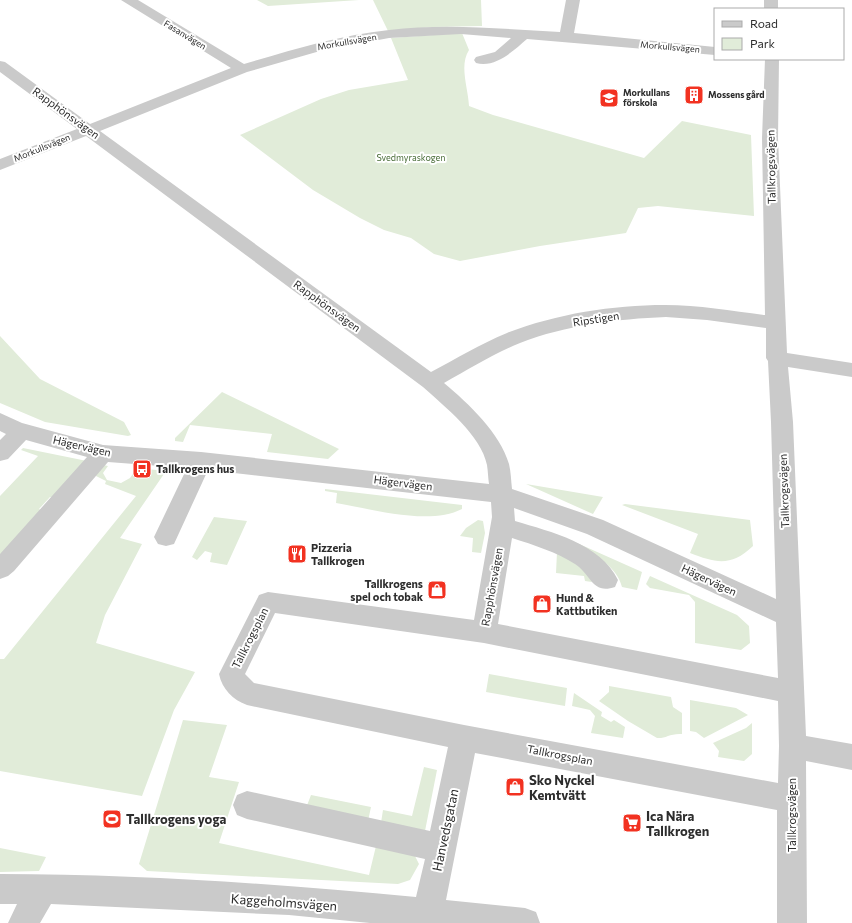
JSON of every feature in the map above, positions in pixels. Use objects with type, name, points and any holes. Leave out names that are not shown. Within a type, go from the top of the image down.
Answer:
[{"type":"street","name":"Fasanvägen","points":[[128,0],[242,69]]},
{"type":"street","points":[[566,37],[573,0]]},
{"type":"street","name":"Morkullsvägen","points":[[0,165],[242,69],[318,47],[389,34],[462,30],[566,37],[714,51]]},
{"type":"street","points":[[482,60],[500,55],[524,34]]},
{"type":"street","name":"Tallkrogsvägen","points":[[772,60],[770,130],[776,358],[782,422],[793,746],[791,799],[792,923]]},
{"type":"street","name":"Rapphönsvägen","points":[[0,65],[430,382],[460,408],[484,436],[498,464],[504,517],[484,632]]},
{"type":"street","name":"Ripstigen","points":[[430,382],[483,352],[524,335],[568,323],[622,314],[664,311],[706,313],[775,323]]},
{"type":"street","points":[[776,358],[852,370]]},
{"type":"street","name":"Hägervägen","points":[[0,421],[15,429],[103,453],[200,460],[501,494],[595,528],[788,616]]},
{"type":"street","points":[[0,453],[22,431]]},
{"type":"street","points":[[0,570],[103,453]]},
{"type":"street","points":[[166,537],[195,476],[200,460]]},
{"type":"street","points":[[502,526],[547,540],[586,558],[606,580]]},
{"type":"street","name":"Tallkrogsplan","points":[[790,692],[484,632],[268,602],[232,674],[232,680],[247,693],[464,738],[791,799]]},
{"type":"street","name":"Hanvedsgatan","points":[[427,918],[464,738]]},
{"type":"street","points":[[793,746],[852,757]]},
{"type":"street","points":[[247,806],[441,848]]},
{"type":"street","name":"Kaggeholmsvägen","points":[[0,889],[43,889],[289,900],[427,918],[525,923]]},
{"type":"street","points":[[23,923],[43,889]]},
{"type":"green space","points":[[257,0],[359,0],[268,6]]},
{"type":"green space","points":[[373,0],[481,0],[482,26],[433,27],[388,31]]},
{"type":"green space","name":"Svedmyraskogen","points":[[462,33],[469,50],[466,56],[464,70],[469,106],[493,115],[644,158],[682,121],[751,135],[754,216],[658,206],[638,208],[626,233],[540,246],[460,261],[434,254],[411,238],[384,230],[360,218],[313,190],[240,135],[321,99],[349,90],[408,80],[391,38]]},
{"type":"green space","points":[[0,336],[40,379],[124,422],[131,435],[128,436],[45,422],[0,403]]},
{"type":"green space","points":[[222,392],[339,449],[328,459],[267,452],[272,434],[190,425],[183,442],[175,441],[175,438]]},
{"type":"green space","points":[[23,448],[87,461],[56,498],[50,497],[39,509],[44,512],[0,561],[0,496],[38,456],[21,450]]},
{"type":"green space","points":[[103,465],[108,466],[103,473],[107,480],[121,483],[130,478],[137,468],[166,471],[120,538],[142,544],[105,615],[96,643],[195,672],[174,710],[142,796],[0,771],[0,659],[4,659],[136,496],[105,484],[106,481],[94,475]]},
{"type":"green space","points":[[526,484],[603,497],[593,514]]},
{"type":"green space","points":[[325,489],[462,505],[462,509],[449,514],[433,516],[400,515],[336,503],[337,493],[325,491]]},
{"type":"green space","points":[[625,504],[750,520],[753,546],[745,553],[730,560],[716,561],[708,559],[690,553],[698,534],[622,505]]},
{"type":"green space","points":[[214,517],[247,521],[227,565],[210,562],[212,553],[205,551],[197,560],[192,557]]},
{"type":"green space","points":[[478,520],[483,521],[485,533],[481,553],[472,552],[473,538],[460,536],[466,528]]},
{"type":"green space","points":[[577,543],[642,572],[637,590],[622,587],[615,573],[610,567]]},
{"type":"green space","points":[[557,552],[577,565],[592,582],[585,581],[584,576],[556,573]]},
{"type":"green space","points":[[650,576],[737,615],[749,626],[750,643],[741,650],[695,643],[695,602],[689,595],[650,588],[646,584]]},
{"type":"green space","points":[[489,674],[567,688],[565,706],[486,692]]},
{"type":"green space","points":[[609,686],[671,697],[673,707],[682,713],[682,734],[674,734],[663,738],[657,738],[628,721],[599,701],[609,692]]},
{"type":"green space","points":[[574,693],[602,712],[601,716],[611,722],[614,720],[625,727],[623,738],[591,733],[595,716],[590,710],[572,706]]},
{"type":"green space","points":[[690,700],[736,708],[748,715],[704,738],[696,732],[690,731]]},
{"type":"green space","points":[[183,720],[227,725],[209,777],[239,782],[219,843],[369,875],[376,846],[414,854],[419,864],[410,880],[398,884],[147,871],[139,864]]},
{"type":"green space","points":[[752,723],[752,754],[744,761],[718,757],[719,751],[713,743],[746,728]]},
{"type":"green space","points":[[424,767],[437,770],[425,831],[380,829],[383,810],[412,816]]},
{"type":"green space","points":[[311,795],[371,807],[368,821],[306,808]]},
{"type":"green space","points":[[0,848],[46,857],[39,871],[0,872]]},
{"type":"place","name":"Mossens gård","points":[[694,95]]},
{"type":"place","name":"Morkullans förskola","points":[[609,98]]},
{"type":"place","name":"Tallkrogens hus","points":[[142,469]]},
{"type":"place","name":"Pizzeria Tallkrogen","points":[[297,554]]},
{"type":"place","name":"Tallkrogens spel och tobak","points":[[437,590]]},
{"type":"place","name":"Hund & Kattbutiken","points":[[542,604]]},
{"type":"place","name":"Sko Nyckel Kemtvätt","points":[[515,787]]},
{"type":"place","name":"Tallkrogens yoga","points":[[112,819]]},
{"type":"place","name":"Ica Nära Tallkrogen","points":[[632,823]]}]
